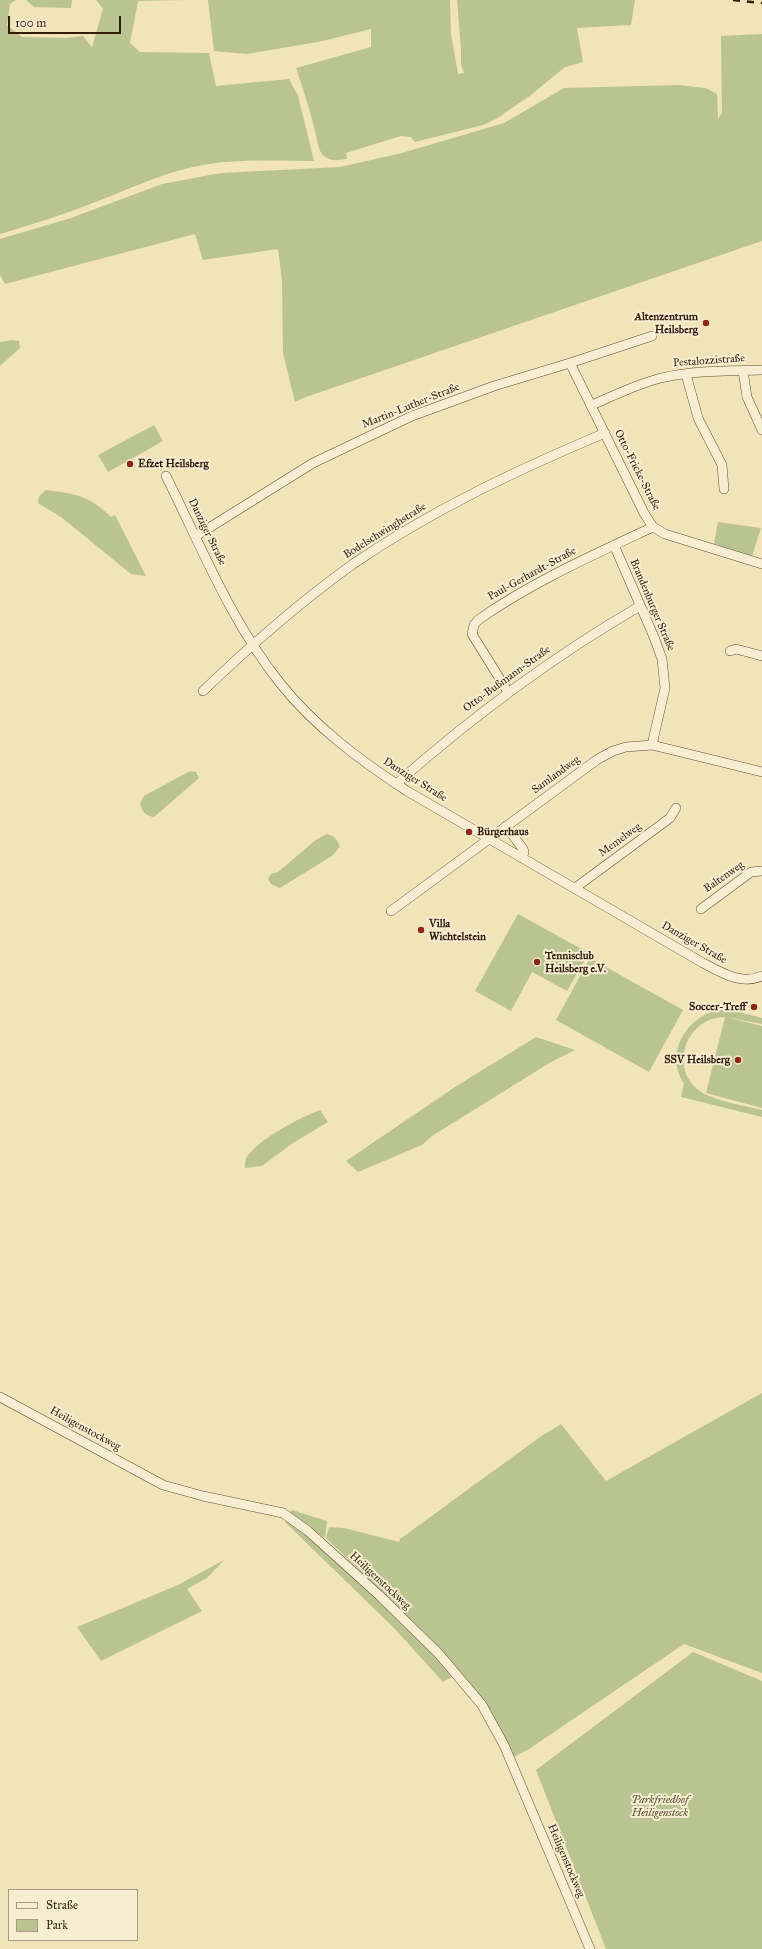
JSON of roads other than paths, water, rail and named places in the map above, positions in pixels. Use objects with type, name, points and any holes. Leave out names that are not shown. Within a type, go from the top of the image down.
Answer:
[{"type":"street","name":"Martin-Luther-Straße","points":[[196,536],[302,470],[385,428],[464,396],[652,336]]},
{"type":"street","name":"Otto-Fricke-Straße","points":[[570,363],[644,513],[653,527],[665,534],[761,561]]},
{"type":"street","name":"Pestalozzistraße","points":[[592,406],[641,384],[686,374],[762,370]]},
{"type":"street","points":[[743,371],[747,397],[762,430]]},
{"type":"street","points":[[686,374],[698,418],[722,465],[724,489]]},
{"type":"street","name":"Bodelschwinghstraße","points":[[203,691],[252,644],[336,577],[403,532],[504,477],[605,433]]},
{"type":"street","name":"Danziger Straße","points":[[166,476],[229,602],[252,644],[281,684],[309,715],[358,757],[396,784],[724,974],[744,980],[762,976]]},
{"type":"street","name":"Paul-Gerhardt-Straße","points":[[508,692],[472,634],[474,625],[489,612],[525,590],[653,527]]},
{"type":"street","name":"Brandenburger Straße","points":[[614,545],[659,648],[665,682],[663,702],[652,745]]},
{"type":"street","name":"Otto-Bußmann-Straße","points":[[396,784],[451,737],[508,692],[591,635],[640,606]]},
{"type":"street","points":[[730,651],[736,648],[762,656]]},
{"type":"street","name":"Samlandweg","points":[[391,911],[602,756],[626,746],[652,745],[762,772]]},
{"type":"street","name":"Memelweg","points":[[575,888],[670,818],[676,808]]},
{"type":"street","points":[[506,826],[523,850],[524,852],[522,858]]},
{"type":"street","name":"Baltenweg","points":[[701,909],[751,872],[762,871]]},
{"type":"street","name":"Heiligenstockweg","points":[[0,1397],[164,1485],[203,1496],[283,1513],[308,1531],[380,1596],[439,1654],[482,1705],[504,1745],[590,1949]]},
{"type":"railway","points":[[733,0],[762,3]]},
{"type":"place","name":"Altenzentrum Heilsberg","points":[[706,323]]},
{"type":"place","name":"Efzet Heilsberg","points":[[130,464]]},
{"type":"place","name":"Bürgerhaus","points":[[469,832]]},
{"type":"place","name":"Villa Wichtelstein","points":[[421,930]]},
{"type":"place","name":"Tennisclub Heilsberg e.V.","points":[[537,962]]},
{"type":"place","name":"Soccer-Treff","points":[[754,1007]]},
{"type":"place","name":"SSV Heilsberg","points":[[738,1060]]},
{"type":"park label","name":"Parkfriedhof Heiligenstock","points":[[660,1806]]}]
